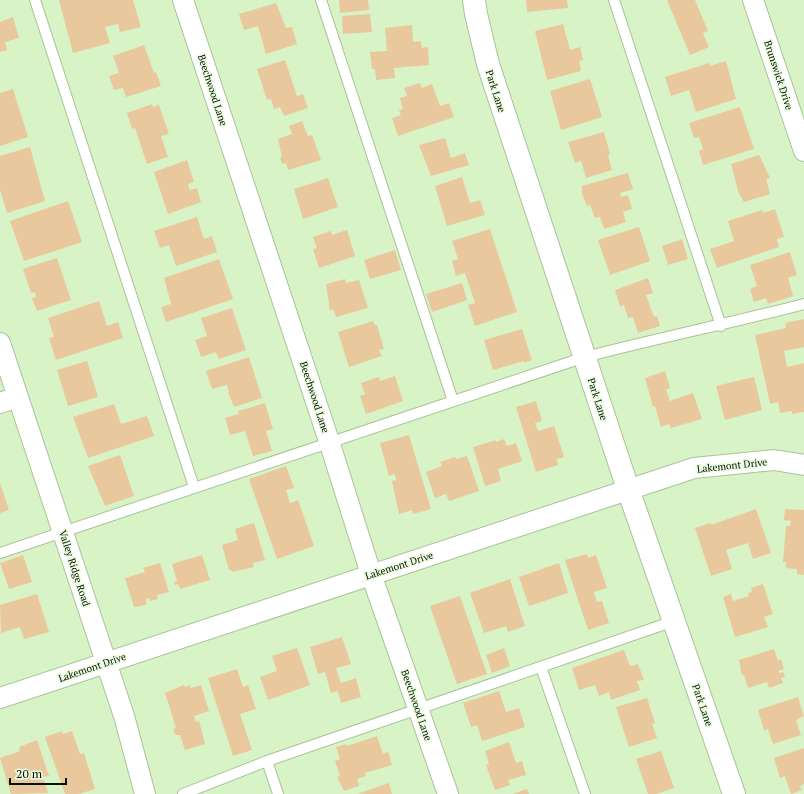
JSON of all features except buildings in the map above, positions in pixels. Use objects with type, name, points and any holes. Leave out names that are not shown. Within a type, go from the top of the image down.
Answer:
[{"type":"street","name":"Beechwood Lane","points":[[184,0],[329,441],[370,574],[419,708],[448,794]]},
{"type":"street","name":"Park Lane","points":[[474,0],[488,64],[628,489],[734,794]]},
{"type":"street","name":"Brunswick Drive","points":[[753,0],[804,151]]},
{"type":"street","name":"Valley Ridge Road","points":[[0,343],[9,400],[62,532],[124,716],[145,794]]},
{"type":"street","name":"Lakemont Drive","points":[[0,698],[370,574],[694,468],[774,460],[804,465]]},
{"type":"lane","points":[[35,0],[194,487]]},
{"type":"lane","points":[[321,0],[453,400]]},
{"type":"lane","points":[[614,0],[721,326]]},
{"type":"lane","points":[[0,553],[329,441],[585,357],[656,339],[721,326],[804,304]]},
{"type":"lane","points":[[183,794],[267,761],[674,621]]},
{"type":"lane","points":[[541,667],[585,794]]},
{"type":"lane","points":[[267,761],[278,794]]}]
